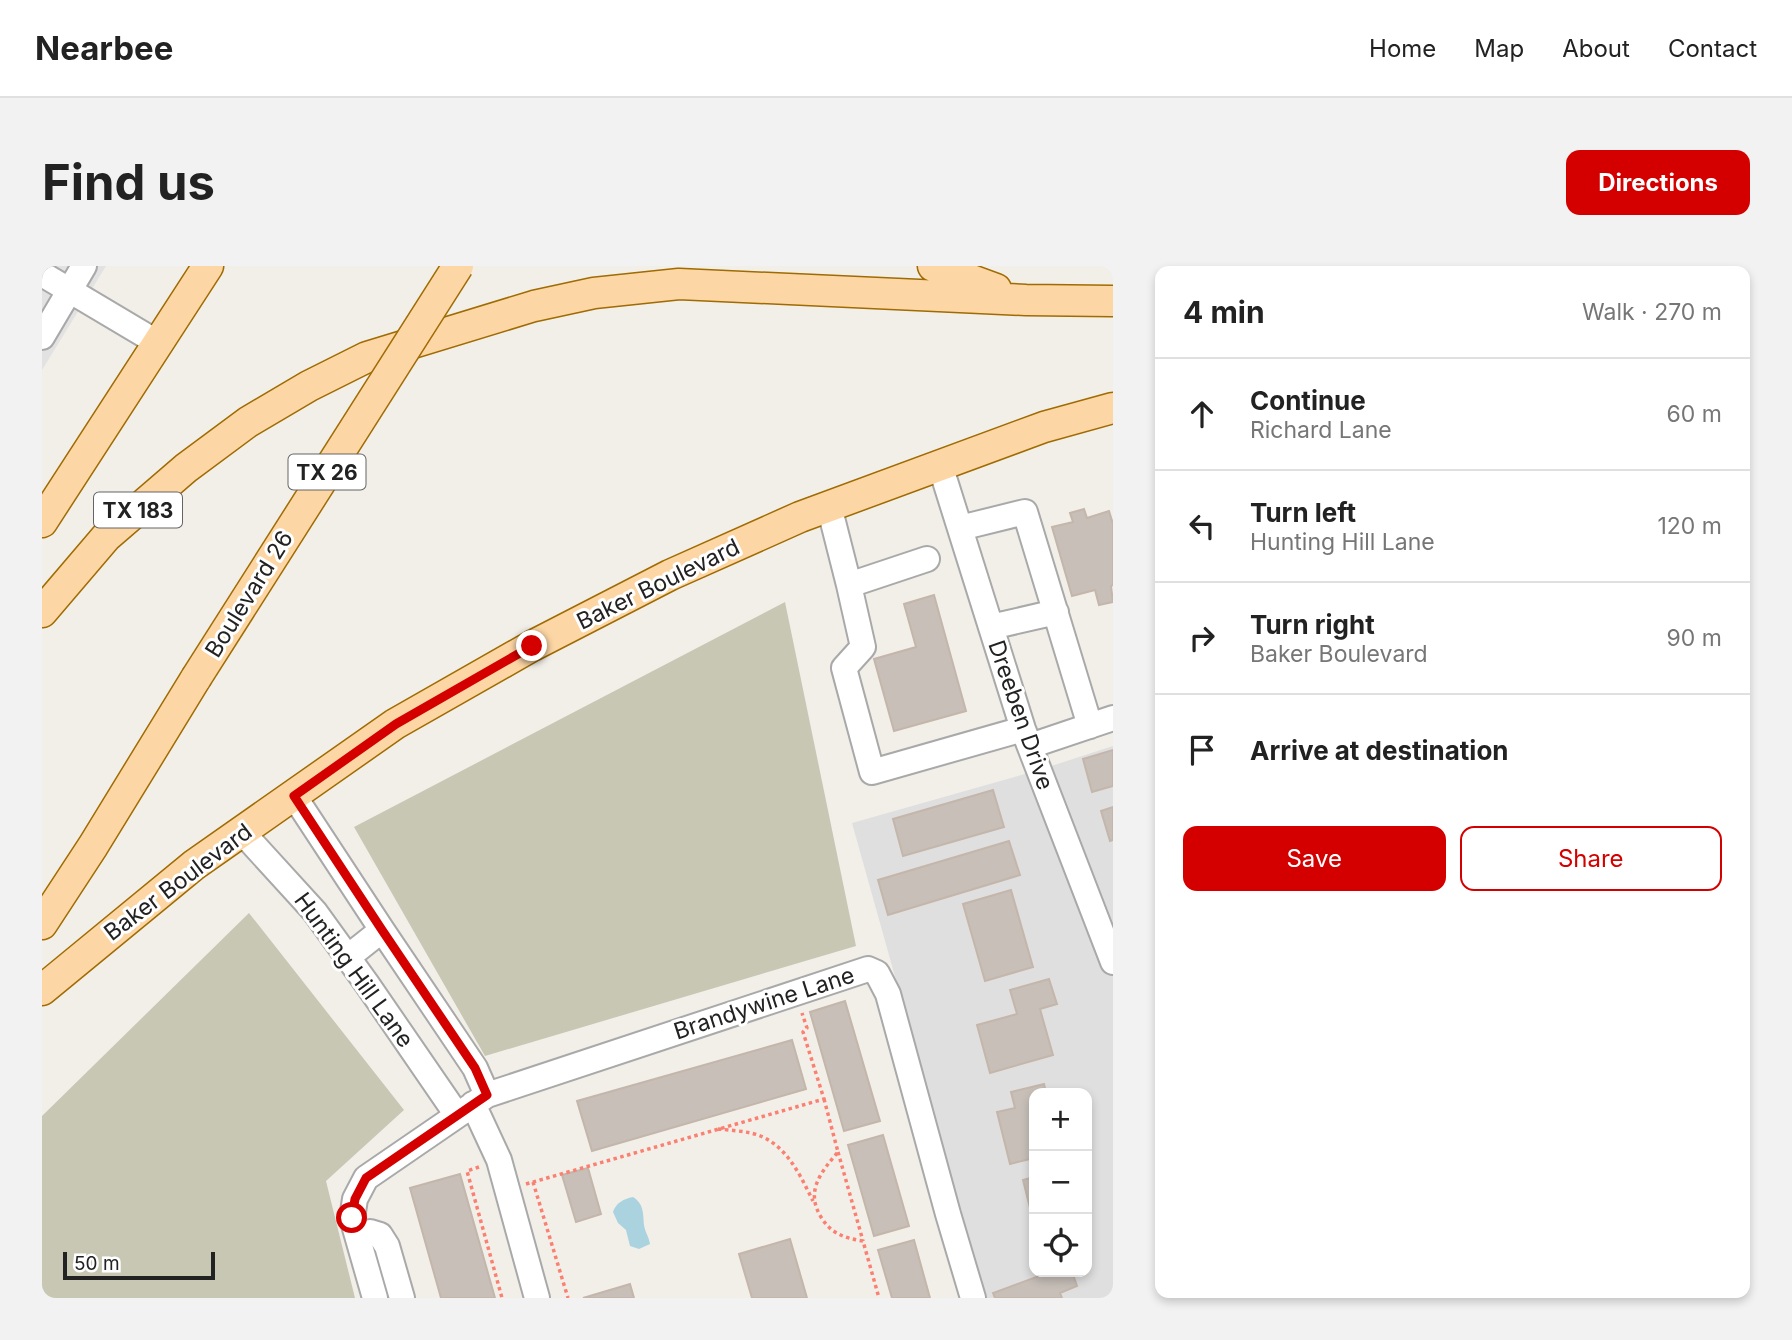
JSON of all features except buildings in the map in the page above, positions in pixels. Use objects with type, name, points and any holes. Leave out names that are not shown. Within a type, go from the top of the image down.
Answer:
[{"type":"main road","points":[[42,522],[208,266]]},
{"type":"main road","name":"Boulevard 26","points":[[42,924],[458,266]]},
{"type":"main road","points":[[933,266],[1026,300]]},
{"type":"main road","name":"TX 183","points":[[42,612],[106,537],[186,468],[248,422],[309,386],[367,357],[534,306],[594,293],[679,284],[1026,300],[1113,301]]},
{"type":"main road","name":"Baker Boulevard","points":[[42,990],[194,865],[396,724],[532,646],[670,575],[800,517],[1044,427],[1113,408]]},
{"type":"street","points":[[42,337],[84,266]]},
{"type":"street","points":[[42,274],[158,343]]},
{"type":"street","name":"Dreeben Drive","points":[[940,465],[1026,738],[1113,962]]},
{"type":"street","points":[[829,506],[863,647],[844,668],[872,772],[1102,722],[1056,612],[1026,512],[960,528]]},
{"type":"street","points":[[849,585],[927,559]]},
{"type":"street","points":[[991,627],[1056,612]]},
{"type":"street","name":"Hunting Hill Lane","points":[[294,796],[475,1068],[472,1105]]},
{"type":"street","name":"Hunting Hill Lane","points":[[242,832],[315,912],[348,957],[472,1105]]},
{"type":"street","points":[[348,957],[382,930]]},
{"type":"street","name":"Brandywine Lane","points":[[375,1298],[352,1218],[355,1199],[366,1178],[472,1105],[867,969],[877,973],[888,994],[973,1298]]},
{"type":"street","points":[[472,1105],[499,1160],[537,1298]]},
{"type":"street","points":[[358,1236],[370,1232],[380,1235],[387,1246],[402,1298]]},
{"type":"path","points":[[795,993],[807,1028],[803,1032],[880,1298]]},
{"type":"path","points":[[508,1190],[824,1099]]},
{"type":"path","points":[[716,1129],[753,1134],[771,1141],[787,1155],[832,1231],[846,1238],[863,1241]]},
{"type":"path","points":[[814,1202],[814,1191],[821,1172],[838,1152]]},
{"type":"path","points":[[499,1160],[467,1171],[502,1298]]},
{"type":"path","points":[[533,1182],[568,1298]]},
{"type":"shaded area","points":[[42,266],[106,266],[42,370]]},
{"type":"shaded area","points":[[785,602],[856,946],[485,1056],[354,827]]},
{"type":"shaded area","points":[[1113,746],[1113,1298],[985,1298],[852,823]]},
{"type":"shaded area","points":[[249,913],[404,1110],[326,1181],[355,1298],[42,1298],[42,1116]]},
{"type":"water","points":[[633,1197],[641,1206],[650,1244],[639,1249],[630,1246],[626,1230],[618,1223],[613,1212],[620,1202]]},
{"type":"route","points":[[352,1218],[355,1199],[366,1178],[487,1095],[475,1068],[294,796],[396,724],[532,646]]}]
